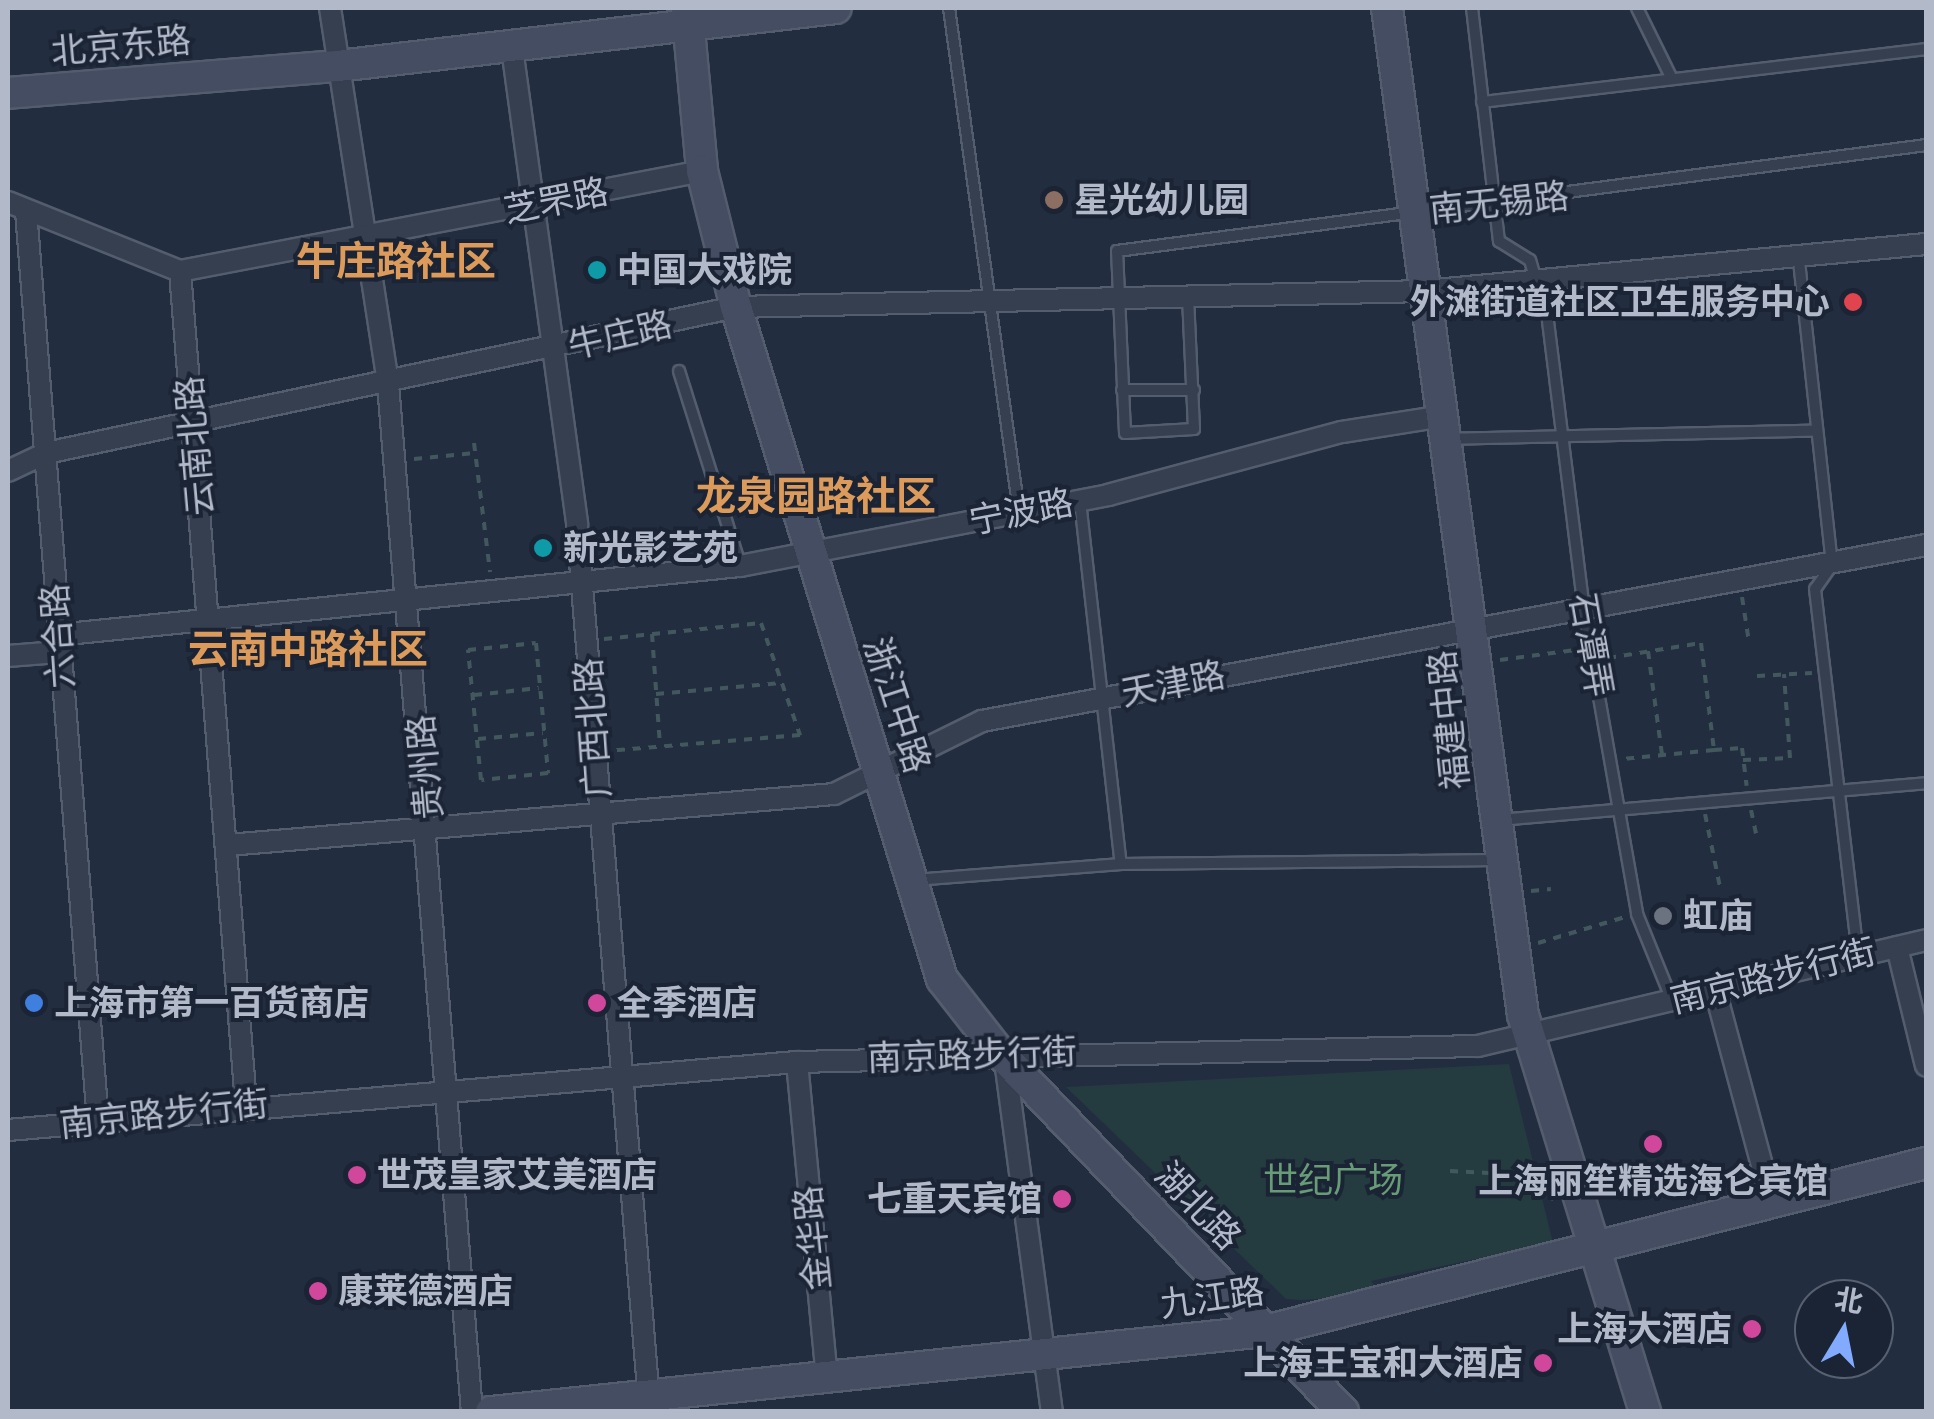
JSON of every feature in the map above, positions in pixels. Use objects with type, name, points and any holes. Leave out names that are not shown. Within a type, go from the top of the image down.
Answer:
[{"type":"street","name":"贵州路","points":[[330,8],[388,384],[431,829],[472,1412]]},
{"type":"street","name":"北京东路","points":[[8,93],[338,66],[512,48],[687,17],[836,8]]},
{"type":"street","name":"福建中路","points":[[1387,8],[1412,213],[1477,632],[1502,860],[1528,1038],[1645,1412]]},
{"type":"street","name":"浙江中路","points":[[687,17],[702,172],[736,307],[809,554],[942,979],[999,1052],[1015,1090],[1052,1412]]},
{"type":"street","name":"广西北路","points":[[512,48],[556,350],[582,584],[649,1404]]},
{"type":"street","name":"芝罘路","points":[[180,271],[702,172]]},
{"type":"street","points":[[17,206],[180,271]]},
{"type":"street","name":"六合路","points":[[17,206],[46,453],[98,1121]]},
{"type":"street","points":[[1425,291],[1800,261],[1926,244]]},
{"type":"street","name":"云南北路","points":[[180,271],[211,622],[246,1104]]},
{"type":"street","name":"牛庄路","points":[[8,471],[46,453],[556,350],[736,307],[1425,291]]},
{"type":"street","name":"宁波路","points":[[8,656],[58,643],[211,622],[740,566],[1080,500],[1342,432],[1445,427]]},
{"type":"street","name":"天津路","points":[[228,845],[834,794],[982,721],[1477,632],[1926,545]]},
{"type":"street","name":"南京路步行街","points":[[11,1134],[246,1104],[796,1062],[999,1052],[1528,1038],[1926,940]]},
{"type":"street","points":[[1897,947],[1926,1066]]},
{"type":"street","points":[[1715,990],[1772,1203]]},
{"type":"street","name":"湖北路","points":[[999,1052],[1343,1412]]},
{"type":"street","name":"金华路","points":[[796,1062],[827,1379]]},
{"type":"street","name":"九江路","points":[[491,1412],[649,1404],[827,1379],[1265,1331],[1594,1254],[1926,1163]]},
{"type":"lane","points":[[950,8],[996,300],[1019,512]]},
{"type":"lane","points":[[1472,8],[1499,241],[1530,260],[1540,282]]},
{"type":"lane","points":[[1636,8],[1671,77]]},
{"type":"lane","points":[[1482,102],[1926,49]]},
{"type":"lane","name":"南无锡路","points":[[1116,298],[1117,252],[1926,146]]},
{"type":"lane","points":[[1800,261],[1813,431],[1832,565],[1815,589],[1858,956]]},
{"type":"lane","name":"石潭弄","points":[[1540,282],[1584,612],[1636,914],[1672,1000]]},
{"type":"lane","points":[[1116,298],[1125,433],[1194,430],[1188,296]]},
{"type":"lane","points":[[679,371],[740,566]]},
{"type":"lane","points":[[1122,390],[1194,390]]},
{"type":"lane","points":[[1445,427],[1560,432],[1813,431]]},
{"type":"lane","points":[[1080,500],[1120,864]]},
{"type":"lane","points":[[1497,820],[1926,783]]},
{"type":"lane","points":[[912,880],[1120,864],[1502,860]]},
{"type":"path","points":[[474,443],[492,594]]},
{"type":"path","points":[[395,461],[475,453]]},
{"type":"path","points":[[1739,583],[1748,642]]},
{"type":"path","points":[[587,640],[761,623],[800,735],[596,752]]},
{"type":"path","points":[[652,634],[660,746]]},
{"type":"path","points":[[536,643],[548,773],[481,780],[474,695],[468,650],[536,643]]},
{"type":"path","points":[[1593,660],[1701,643],[1714,750]]},
{"type":"path","points":[[1480,662],[1590,648]]},
{"type":"path","points":[[1648,652],[1662,754]]},
{"type":"path","points":[[1756,676],[1826,672]]},
{"type":"path","points":[[1743,760],[1790,758],[1784,674]]},
{"type":"path","points":[[656,694],[782,683]]},
{"type":"path","points":[[474,695],[540,688]]},
{"type":"path","points":[[478,739],[544,732]]},
{"type":"path","points":[[1611,760],[1742,748],[1756,834]]},
{"type":"path","points":[[1702,800],[1720,887]]},
{"type":"path","points":[[1514,950],[1636,914]]},
{"type":"path","points":[[1450,1171],[1509,1174],[1558,1204]]},
{"type":"green space","name":"世纪广场","points":[[1509,1064],[1553,1243],[1371,1281],[1381,1295],[1301,1300],[1286,1299],[1066,1087]]},
{"type":"place","name":"星光幼儿园","points":[[1054,200]]},
{"type":"place","name":"中国大戏院","points":[[597,270]]},
{"type":"place","name":"外滩街道社区卫生服务中心","points":[[1853,302]]},
{"type":"place","name":"新光影艺苑","points":[[543,548]]},
{"type":"place","name":"虹庙","points":[[1663,916]]},
{"type":"place","name":"上海市第一百货商店","points":[[34,1003]]},
{"type":"place","name":"全季酒店","points":[[597,1003]]},
{"type":"place","name":"上海丽笙精选海仑宾馆","points":[[1653,1144]]},
{"type":"place","name":"世茂皇家艾美酒店","points":[[357,1175]]},
{"type":"place","name":"七重天宾馆","points":[[1062,1199]]},
{"type":"place","name":"康莱德酒店","points":[[318,1291]]},
{"type":"place","name":"上海大酒店","points":[[1752,1329]]},
{"type":"place","name":"上海王宝和大酒店","points":[[1543,1363]]},
{"type":"district","name":"牛庄路社区","points":[[396,261]]},
{"type":"district","name":"龙泉园路社区","points":[[816,496]]},
{"type":"district","name":"云南中路社区","points":[[308,649]]}]
